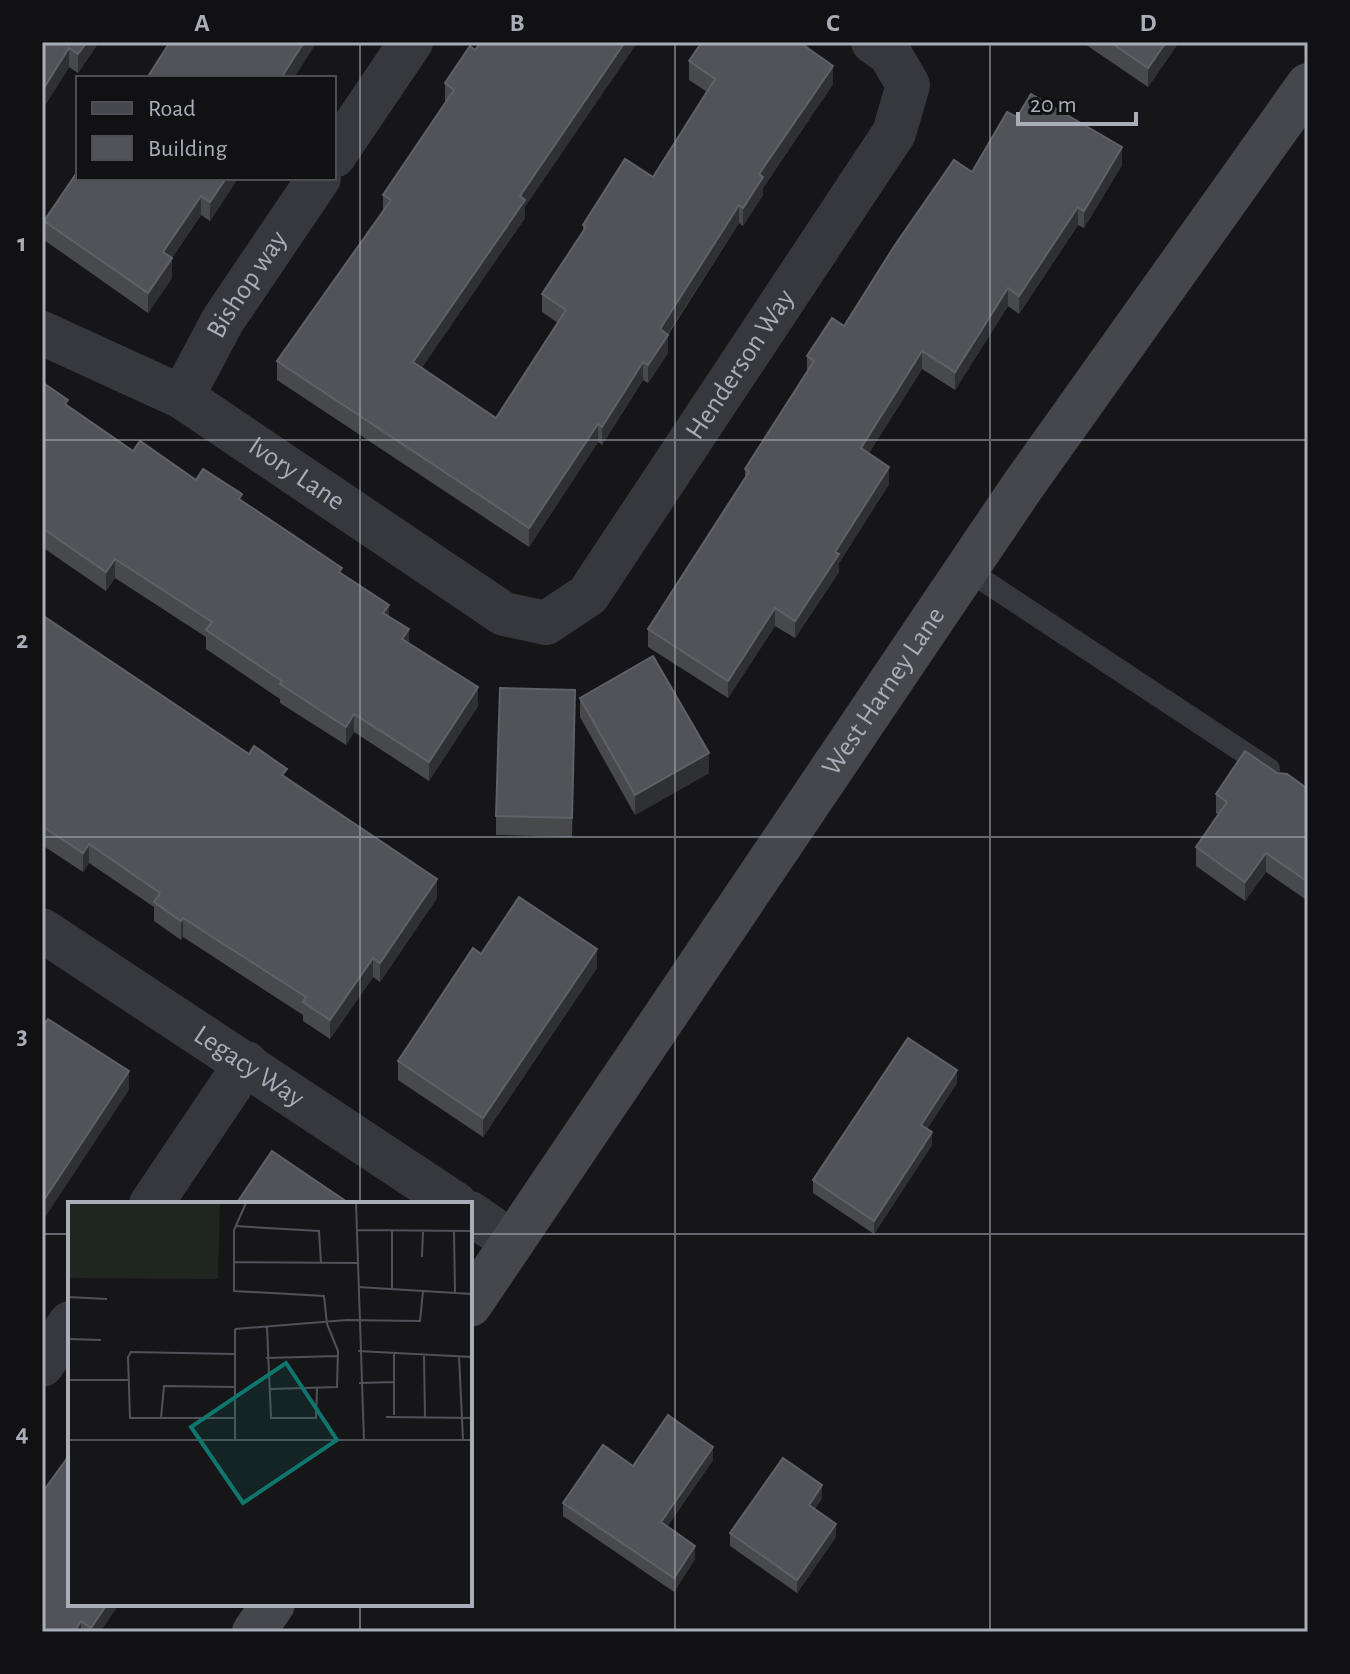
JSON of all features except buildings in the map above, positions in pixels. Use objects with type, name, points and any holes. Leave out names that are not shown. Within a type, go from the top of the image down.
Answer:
[{"type":"main road","name":"West Harney Lane","points":[[472,1302],[1022,487],[1308,85]]},
{"type":"main road","points":[[254,1632],[272,1606]]},
{"type":"street","points":[[336,153],[411,42]]},
{"type":"street","name":"Henderson Way","points":[[546,623],[588,595],[894,133],[908,85],[890,54],[873,42]]},
{"type":"street","name":"Bishop way","points":[[182,397],[223,320],[318,180]]},
{"type":"street","name":"Ivory Lane","points":[[42,333],[182,397],[504,614],[546,623]]},
{"type":"street","name":"Legacy Way","points":[[42,930],[453,1202]]},
{"type":"street","points":[[152,1202],[246,1063]]},
{"type":"street","points":[[472,1214],[512,1242]]},
{"type":"street","points":[[42,1365],[68,1326]]},
{"type":"lane","points":[[966,569],[1285,780]]}]
